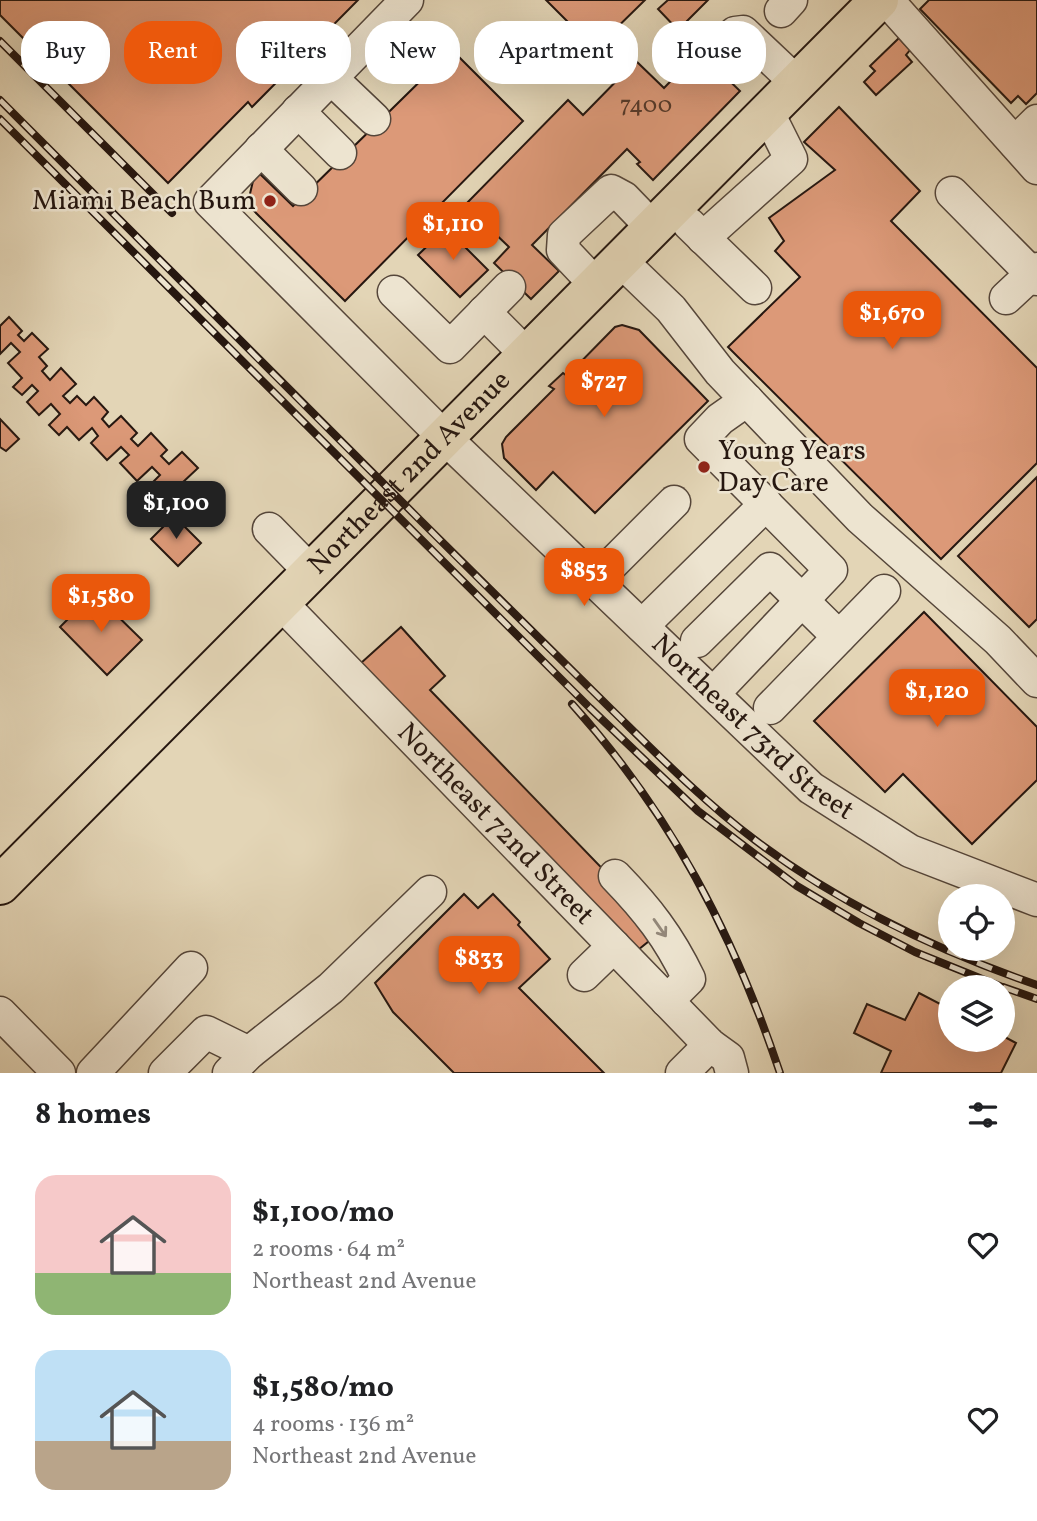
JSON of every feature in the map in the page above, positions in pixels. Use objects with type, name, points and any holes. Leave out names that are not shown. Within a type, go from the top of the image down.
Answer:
[{"type":"main road","name":"Northeast 2nd Avenue","points":[[5,871],[281,603],[879,0]]},
{"type":"street","points":[[351,57],[407,0]]},
{"type":"street","points":[[887,0],[1037,168]]},
{"type":"street","points":[[766,54],[797,83]]},
{"type":"street","points":[[301,189],[261,149],[325,84]]},
{"type":"street","points":[[337,84],[374,119]]},
{"type":"street","points":[[298,111],[340,153]]},
{"type":"street","points":[[703,238],[791,159],[768,113]]},
{"type":"street","points":[[1015,143],[1037,121]]},
{"type":"street","name":"Northeast 73rd Street","points":[[261,149],[210,202],[445,438],[811,788],[910,851],[1037,900]]},
{"type":"street","points":[[755,288],[703,238],[611,191],[564,235],[563,250],[671,309],[720,372],[860,518],[1034,673]]},
{"type":"street","points":[[952,193],[1035,274],[1006,298]]},
{"type":"street","points":[[394,292],[450,347],[509,287]]},
{"type":"street","points":[[484,312],[527,355]]},
{"type":"street","points":[[713,694],[831,570],[701,439],[720,419],[747,400]]},
{"type":"street","points":[[595,582],[674,502]]},
{"type":"street","points":[[642,626],[766,504]]},
{"type":"street","points":[[270,528],[311,572]]},
{"type":"street","points":[[697,641],[769,569],[839,637]]},
{"type":"street","points":[[770,708],[884,591]]},
{"type":"street","name":"Northeast 72nd Street","points":[[281,603],[334,644],[614,946],[710,1045],[728,1058],[732,1073]]},
{"type":"street","points":[[615,876],[649,911],[675,949],[689,979],[667,1001]]},
{"type":"street","points":[[165,1073],[206,1032],[239,1063],[331,988],[430,891]]},
{"type":"street","points":[[584,975],[614,946]]},
{"type":"street","points":[[93,1073],[191,968]]},
{"type":"street","points":[[0,1013],[59,1073]]},
{"type":"street","points":[[682,1073],[710,1045]]},
{"type":"building","points":[[0,0],[358,0],[337,21],[236,21],[236,84],[275,84],[252,107],[248,102],[168,183],[69,84],[110,84],[110,21],[21,21],[21,36],[0,15]]},
{"type":"building","points":[[546,0],[645,0],[624,21],[567,21]]},
{"type":"building","points":[[668,0],[708,0],[687,21],[669,21],[658,9]]},
{"type":"building","points":[[929,0],[1037,0],[1037,93],[1026,104],[1018,96],[1011,103],[920,9]]},
{"type":"building","points":[[899,38],[910,50],[906,55],[912,62],[876,95],[864,82],[875,71],[870,66]]},
{"type":"building","points":[[460,58],[474,72],[474,84],[486,84],[523,121],[345,301],[253,210],[249,198],[253,181],[260,174],[293,206],[417,84],[460,84]]},
{"type":"building","points":[[638,63],[652,76],[652,84],[660,84],[664,88],[668,84],[733,84],[740,91],[653,180],[627,149],[532,245],[559,271],[531,299],[494,263],[509,247],[465,205],[568,100],[583,115],[613,84],[638,84]]},
{"type":"building","points":[[839,107],[920,191],[891,221],[1037,368],[1037,463],[941,559],[728,347],[800,277],[775,251],[784,241],[769,218],[835,170],[804,142]]},
{"type":"building","points":[[446,228],[488,270],[460,297],[418,255]]},
{"type":"building","points":[[9,317],[22,331],[18,335],[24,341],[32,333],[48,349],[39,357],[47,366],[42,371],[50,380],[61,368],[76,384],[63,396],[70,403],[77,396],[86,405],[94,397],[108,412],[102,419],[109,427],[121,416],[137,433],[131,439],[138,446],[151,433],[167,450],[161,456],[169,464],[182,452],[198,468],[165,499],[151,484],[160,475],[152,467],[137,481],[120,463],[129,455],[121,447],[107,460],[91,443],[98,436],[92,428],[79,440],[67,427],[59,435],[49,425],[60,414],[51,404],[39,415],[27,402],[38,391],[32,385],[22,395],[13,387],[22,378],[8,363],[20,352],[11,343],[0,354],[0,326]]},
{"type":"building","points":[[622,325],[639,330],[708,401],[595,513],[553,472],[536,490],[504,458],[502,444],[554,389],[549,386],[563,373],[567,376],[615,327]]},
{"type":"building","points":[[0,419],[19,439],[6,451],[0,447]]},
{"type":"building","points":[[1037,477],[1037,619],[1029,627],[958,556]]},
{"type":"building","points":[[174,516],[201,543],[178,566],[151,539]]},
{"type":"building","points":[[94,593],[142,640],[107,675],[60,627]]},
{"type":"building","points":[[924,612],[1037,727],[1037,780],[972,844],[903,774],[885,792],[814,721]]},
{"type":"building","points":[[401,627],[445,676],[430,690],[648,916],[652,935],[638,950],[361,663]]},
{"type":"building","points":[[464,894],[478,908],[493,894],[550,959],[519,988],[604,1073],[454,1073],[393,1012],[375,983]]},
{"type":"building","points":[[919,993],[938,1003],[938,1052],[1012,1052],[1001,1073],[881,1073],[891,1051],[854,1033],[867,1004],[905,1020]]},
{"type":"railway","points":[[0,41],[172,213]]},
{"type":"railway","points":[[0,100],[492,592],[664,761],[718,810],[788,863],[855,905],[962,957],[1037,985]]},
{"type":"railway","points":[[0,119],[590,708],[698,811],[797,886],[915,952],[972,975]]},
{"type":"railway","points":[[572,704],[640,788],[695,877],[742,972],[780,1073]]},
{"type":"railway","points":[[1015,991],[1037,999]]},
{"type":"place","name":"Miami Beach Bum","points":[[270,201]]},
{"type":"place","name":"Young Years Day Care","points":[[704,467]]}]
